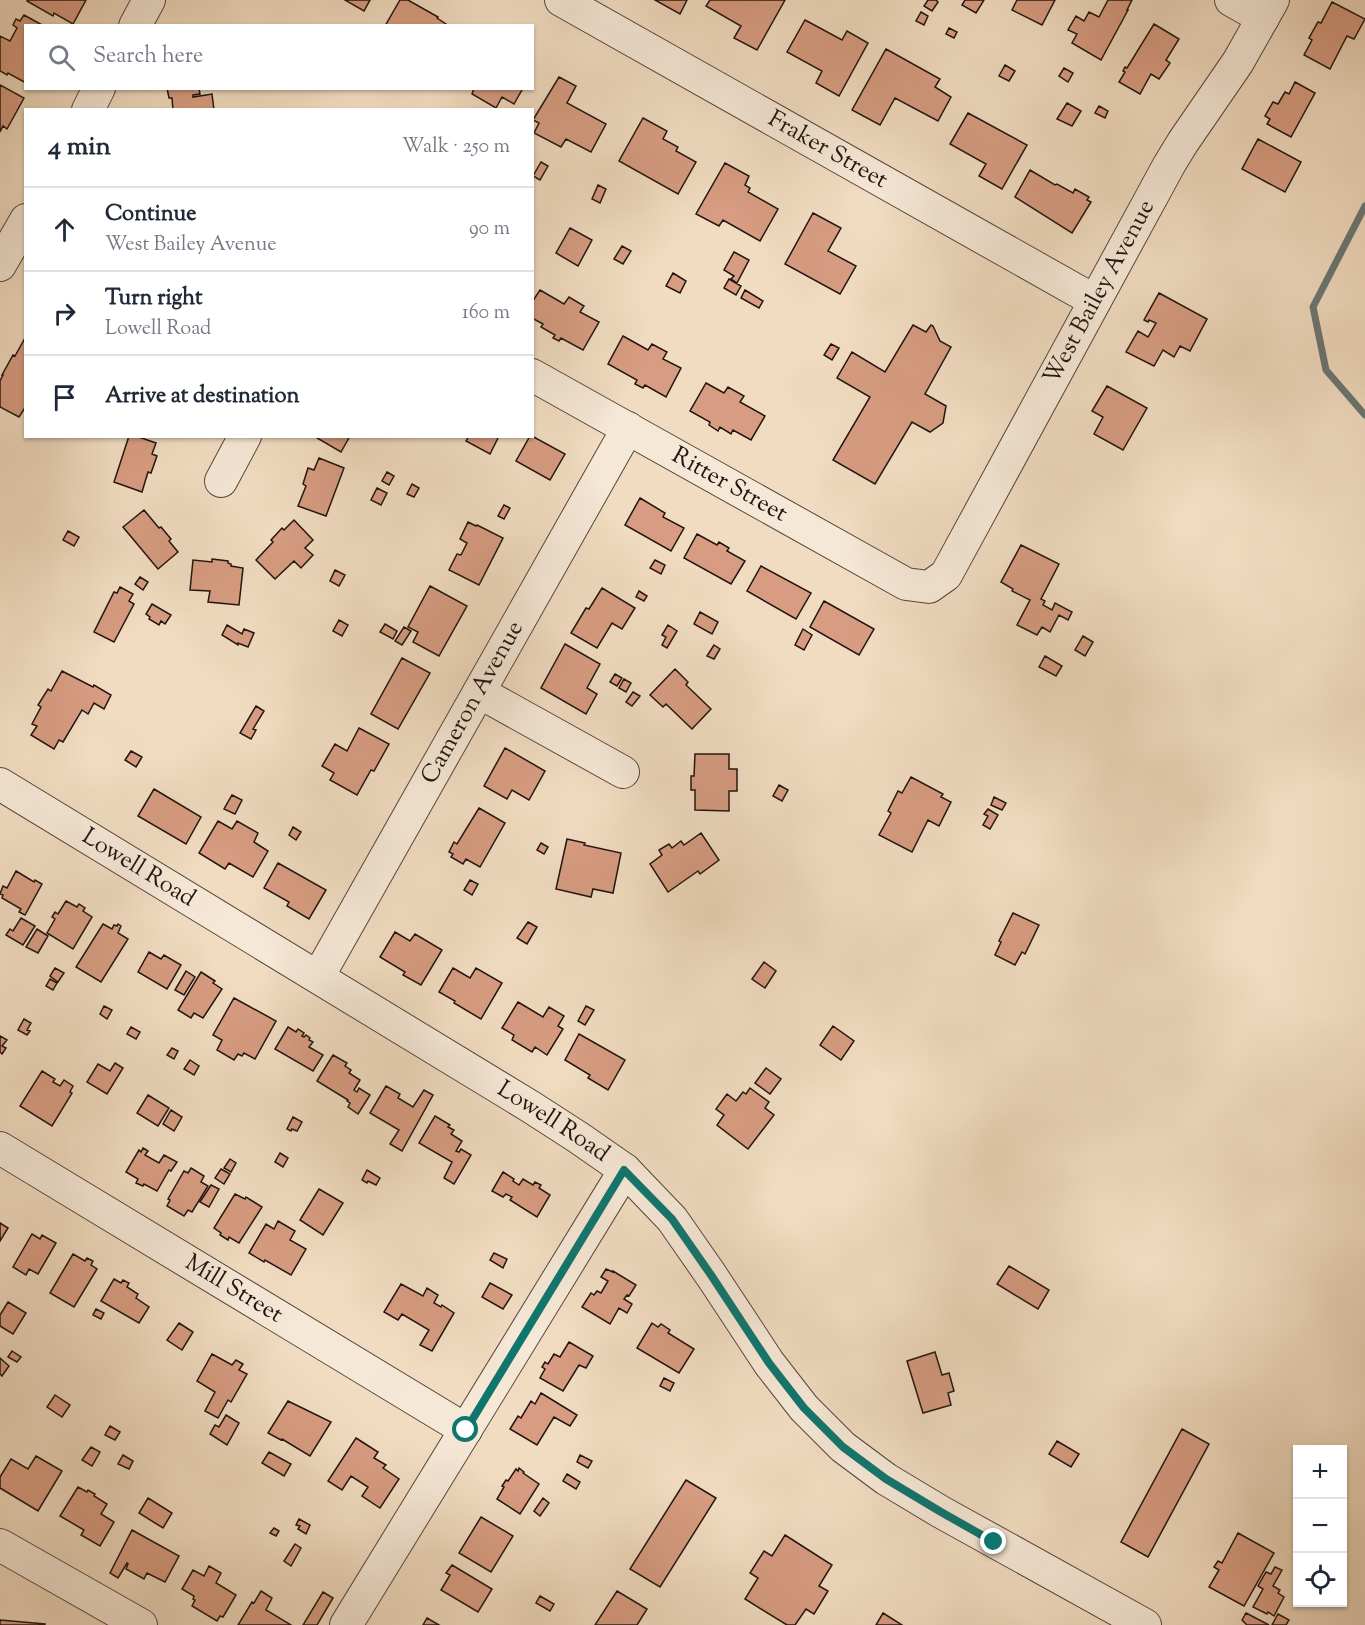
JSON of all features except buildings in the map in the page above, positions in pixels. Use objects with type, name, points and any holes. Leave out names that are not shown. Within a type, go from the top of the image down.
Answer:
[{"type":"street","points":[[136,24],[149,0]]},
{"type":"street","name":"Fraker Street","points":[[561,0],[1095,301]]},
{"type":"street","points":[[1231,0],[1268,9]]},
{"type":"street","name":"West Bailey Avenue","points":[[929,586],[946,575],[1169,165],[1238,62],[1268,9]]},
{"type":"street","points":[[89,108],[98,90]]},
{"type":"street","points":[[0,265],[24,223]]},
{"type":"street","name":"Ritter Street","points":[[534,376],[906,584],[929,586]]},
{"type":"street","name":"Cameron Avenue","points":[[318,977],[628,428]]},
{"type":"street","points":[[221,481],[244,438]]},
{"type":"street","points":[[479,692],[623,772]]},
{"type":"street","name":"Lowell Road","points":[[0,784],[531,1107],[624,1170],[672,1219],[769,1363],[797,1399],[843,1447],[886,1479],[941,1512],[1145,1625]]},
{"type":"street","name":"Mill Street","points":[[0,1148],[466,1430]]},
{"type":"street","points":[[346,1625],[624,1170]]},
{"type":"street","points":[[0,1545],[141,1625]]},
{"type":"waterway","points":[[1365,206],[1313,307],[1326,370],[1365,415]]},
{"type":"route","points":[[466,1430],[624,1170],[672,1219],[769,1363],[804,1408],[843,1447],[886,1479],[994,1542]]}]
